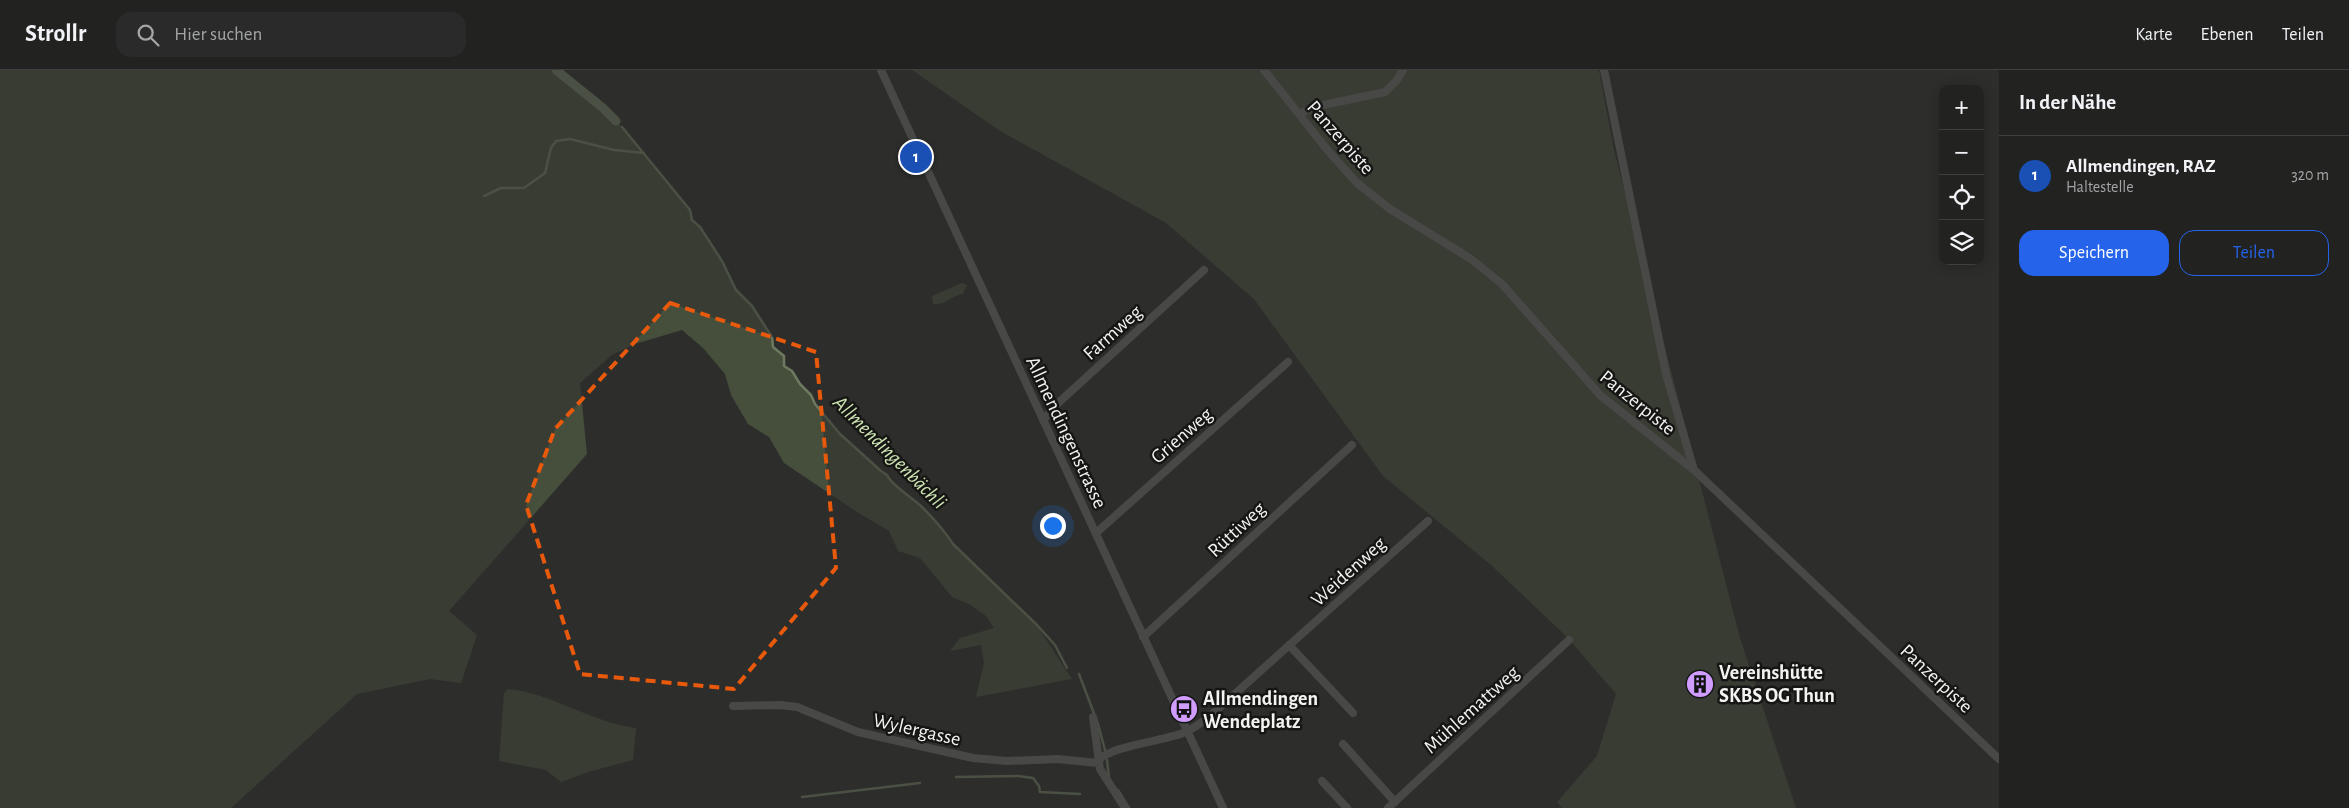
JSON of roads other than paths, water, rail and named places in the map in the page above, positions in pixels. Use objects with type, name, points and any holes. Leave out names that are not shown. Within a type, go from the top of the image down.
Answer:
[{"type":"street","name":"Allmendingenstrasse","points":[[881,70],[1223,808]]},
{"type":"street","name":"Panzerpiste","points":[[1264,70],[1356,183],[1390,210],[1471,259],[1502,284],[1600,395],[1694,470],[1999,759]]},
{"type":"street","points":[[1299,114],[1314,107],[1385,92],[1397,80],[1403,70]]},
{"type":"street","points":[[1604,70],[1666,374],[1694,470]]},
{"type":"street","name":"Farmweg","points":[[1042,420],[1057,404],[1204,270]]},
{"type":"street","name":"Grienweg","points":[[1096,533],[1288,362]]},
{"type":"street","name":"Rüttiweg","points":[[1143,637],[1352,445]]},
{"type":"street","name":"Weidenweg","points":[[1188,731],[1217,710],[1428,521]]},
{"type":"street","name":"Mühlemattweg","points":[[1343,744],[1392,806],[1569,640]]},
{"type":"street","points":[[1289,645],[1353,713]]},
{"type":"street","name":"Wylergasse","points":[[733,706],[780,705],[796,707],[858,732],[974,758],[1007,761],[1057,759],[1098,762],[1111,753],[1188,731]]},
{"type":"street","points":[[1093,717],[1098,762],[1102,774],[1125,808]]},
{"type":"street","points":[[1322,781],[1347,808]]},
{"type":"waterway","name":"Allmendingenbächli","points":[[556,70],[616,121]]},
{"type":"waterway","name":"Allmendingenbächli","points":[[622,127],[690,210],[692,220],[700,227],[722,261],[736,290],[752,306],[772,337],[773,347],[784,356],[784,366],[792,371],[800,384],[811,395],[815,404],[840,434],[887,475],[897,487],[922,507],[953,544],[1037,625],[1055,645],[1067,668]]},
{"type":"waterway","points":[[484,196],[501,188],[524,188],[545,173],[551,148],[556,141],[570,139],[614,150],[644,153]]},
{"type":"waterway","name":"Allmendingenbächli","points":[[1079,674],[1098,724],[1105,750]]},
{"type":"waterway","points":[[1107,760],[1109,778]]},
{"type":"waterway","points":[[956,777],[1018,776],[1033,778],[1039,786],[1040,792],[1080,794]]},
{"type":"waterway","points":[[802,797],[920,783]]},
{"type":"waterway","points":[[1118,790],[1129,808]]},
{"type":"place","name":"Allmendingen, RAZ","points":[[916,157]]},
{"type":"place","name":"Vereinshütte SKBS OG Thun","points":[[1700,684]]},
{"type":"place","name":"Allmendingen Wendeplatz","points":[[1184,709]]}]
